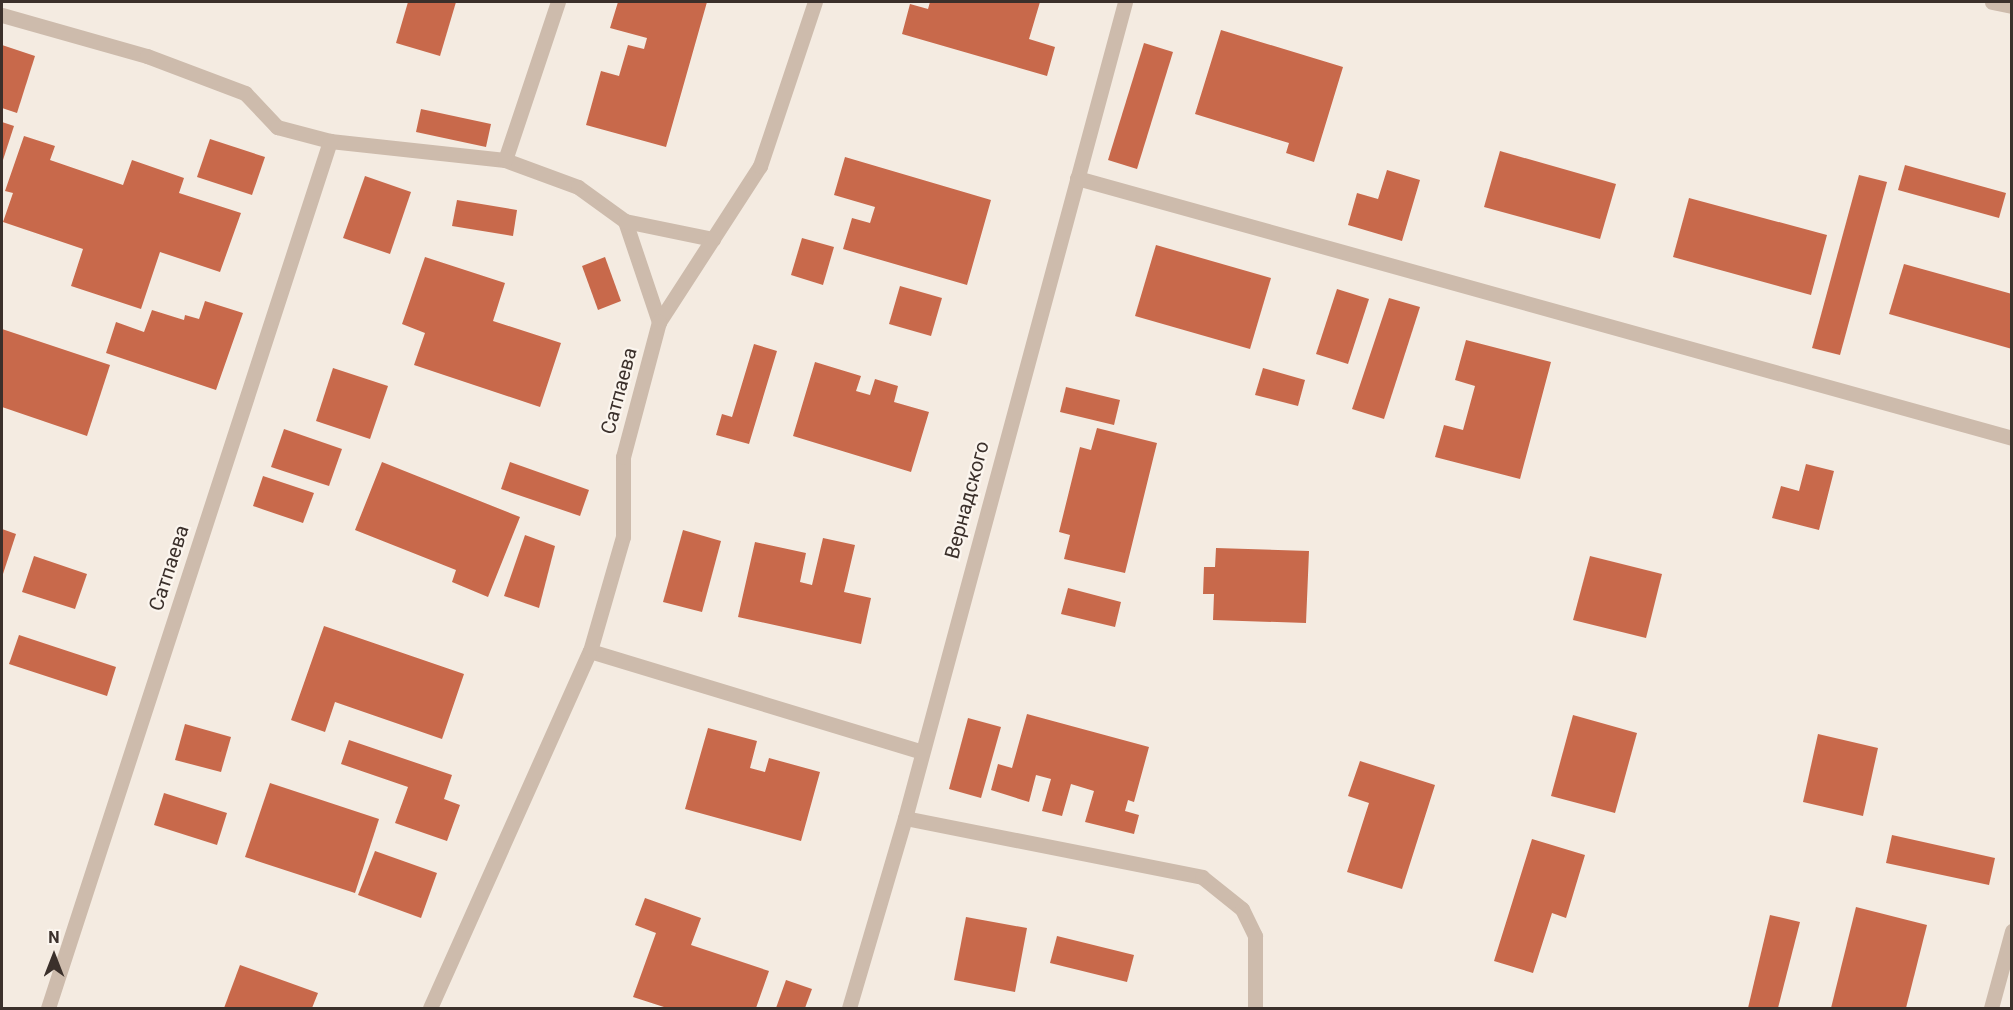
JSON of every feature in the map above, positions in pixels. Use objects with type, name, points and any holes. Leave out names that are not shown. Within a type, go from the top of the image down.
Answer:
[{"type":"street","points":[[505,160],[558,2]]},
{"type":"street","name":"Сатпаева","points":[[430,1008],[590,651],[623,537],[623,457],[659,322],[760,166],[815,2]]},
{"type":"street","name":"Вернадского","points":[[849,1008],[905,818],[920,751],[1125,2]]},
{"type":"street","points":[[1992,2],[2012,6]]},
{"type":"street","points":[[2,15],[147,56],[244,93],[277,127],[330,141],[505,160],[578,187],[625,221],[713,239]]},
{"type":"street","name":"Сатпаева","points":[[48,1008],[330,141]]},
{"type":"street","points":[[1077,178],[2012,438]]},
{"type":"street","points":[[625,221],[659,322]]},
{"type":"street","points":[[590,651],[920,751]]},
{"type":"street","points":[[905,818],[1202,877],[1242,909],[1256,936],[1256,1008]]},
{"type":"street","points":[[1991,1008],[2012,931]]},
{"type":"building","points":[[408,2],[456,2],[440,56],[396,43]]},
{"type":"building","points":[[618,2],[707,2],[666,147],[586,125],[601,71],[619,76],[628,45],[644,49],[647,38],[610,28]]},
{"type":"building","points":[[930,2],[1040,2],[1029,39],[1055,47],[1047,76],[902,34],[910,4],[928,9]]},
{"type":"building","points":[[1221,30],[1343,67],[1314,162],[1286,153],[1289,143],[1195,114]]},
{"type":"building","points":[[1144,43],[1173,52],[1137,169],[1108,160]]},
{"type":"building","points":[[2,45],[35,56],[17,113],[2,108]]},
{"type":"building","points":[[421,109],[491,124],[486,147],[416,132]]},
{"type":"building","points":[[2,122],[14,126],[2,163]]},
{"type":"building","points":[[24,136],[55,146],[50,160],[123,185],[132,160],[184,178],[179,193],[241,213],[220,272],[160,252],[141,309],[71,286],[83,249],[3,222],[13,193],[5,191]]},
{"type":"building","points":[[210,139],[265,157],[252,195],[197,177]]},
{"type":"building","points":[[1500,151],[1616,184],[1600,239],[1484,207]]},
{"type":"building","points":[[845,157],[991,200],[967,285],[843,249],[852,218],[870,223],[875,207],[834,195]]},
{"type":"building","points":[[1905,165],[2006,193],[1999,218],[1898,190]]},
{"type":"building","points":[[1387,170],[1420,180],[1402,241],[1348,225],[1357,193],[1378,199]]},
{"type":"building","points":[[1859,175],[1887,182],[1840,355],[1812,348]]},
{"type":"building","points":[[365,176],[411,192],[390,254],[343,238]]},
{"type":"building","points":[[1689,198],[1827,235],[1811,295],[1673,257]]},
{"type":"building","points":[[457,200],[517,210],[513,236],[452,226]]},
{"type":"building","points":[[802,238],[834,247],[823,285],[791,275]]},
{"type":"building","points":[[1156,245],[1271,278],[1250,349],[1135,316]]},
{"type":"building","points":[[425,257],[505,283],[493,321],[561,343],[540,407],[414,365],[425,333],[402,324]]},
{"type":"building","points":[[605,257],[621,301],[598,310],[582,266]]},
{"type":"building","points":[[1904,264],[2012,294],[2012,349],[1889,314]]},
{"type":"building","points":[[900,286],[942,298],[931,336],[889,324]]},
{"type":"building","points":[[1337,289],[1369,299],[1348,364],[1316,354]]},
{"type":"building","points":[[1389,298],[1420,307],[1384,419],[1352,409]]},
{"type":"building","points":[[205,301],[243,313],[216,390],[106,353],[116,322],[144,332],[152,310],[184,320],[185,315],[199,319]]},
{"type":"building","points":[[2,329],[110,365],[87,436],[2,407]]},
{"type":"building","points":[[1466,340],[1551,362],[1520,479],[1435,457],[1444,425],[1463,430],[1475,386],[1455,380]]},
{"type":"building","points":[[754,344],[777,351],[749,444],[716,435],[722,414],[732,417]]},
{"type":"building","points":[[815,362],[861,376],[856,391],[870,395],[875,379],[898,386],[894,402],[929,412],[911,472],[793,436]]},
{"type":"building","points":[[333,368],[388,386],[370,439],[316,421]]},
{"type":"building","points":[[1263,368],[1305,380],[1298,406],[1255,395]]},
{"type":"building","points":[[1066,387],[1120,400],[1114,425],[1060,412]]},
{"type":"building","points":[[1097,428],[1157,443],[1125,573],[1064,559],[1070,535],[1059,532],[1080,447],[1091,450]]},
{"type":"building","points":[[284,429],[342,449],[329,486],[271,467]]},
{"type":"building","points":[[382,462],[520,517],[488,597],[452,582],[456,570],[355,530]]},
{"type":"building","points":[[510,462],[589,490],[580,516],[501,489]]},
{"type":"building","points":[[1806,464],[1834,471],[1819,530],[1772,518],[1781,486],[1799,491]]},
{"type":"building","points":[[263,476],[314,493],[303,523],[253,506]]},
{"type":"building","points":[[2,529],[16,534],[2,577]]},
{"type":"building","points":[[683,530],[721,541],[702,612],[663,602]]},
{"type":"building","points":[[525,535],[555,546],[539,608],[504,596]]},
{"type":"building","points":[[823,538],[855,545],[844,592],[871,598],[861,644],[738,617],[755,542],[806,553],[800,582],[812,585]]},
{"type":"building","points":[[1216,548],[1309,551],[1306,623],[1213,620],[1214,594],[1203,594],[1204,567],[1215,567]]},
{"type":"building","points":[[34,556],[87,574],[75,609],[22,592]]},
{"type":"building","points":[[1590,556],[1662,574],[1646,638],[1573,620]]},
{"type":"building","points":[[1068,588],[1121,602],[1115,627],[1061,614]]},
{"type":"building","points":[[324,626],[464,674],[442,739],[335,702],[325,732],[291,720]]},
{"type":"building","points":[[19,635],[116,667],[107,696],[9,664]]},
{"type":"building","points":[[1027,714],[1149,747],[1134,802],[1128,800],[1125,811],[1139,815],[1134,834],[1085,822],[1094,791],[1071,784],[1062,816],[1042,811],[1051,779],[1036,775],[1029,802],[991,790],[998,764],[1012,768]]},
{"type":"building","points":[[1573,715],[1637,733],[1615,813],[1551,796]]},
{"type":"building","points":[[968,718],[1001,727],[981,798],[949,789]]},
{"type":"building","points":[[185,724],[231,737],[221,772],[175,760]]},
{"type":"building","points":[[708,728],[757,741],[750,768],[765,772],[769,758],[820,772],[801,841],[685,809]]},
{"type":"building","points":[[1818,734],[1878,748],[1863,816],[1803,802]]},
{"type":"building","points":[[349,740],[452,775],[444,799],[460,805],[447,841],[395,823],[408,787],[341,764]]},
{"type":"building","points":[[1360,761],[1435,785],[1402,889],[1347,872],[1369,803],[1348,796]]},
{"type":"building","points":[[270,783],[379,819],[355,893],[245,857]]},
{"type":"building","points":[[164,793],[227,813],[217,845],[154,825]]},
{"type":"building","points":[[1892,835],[1995,858],[1989,885],[1886,863]]},
{"type":"building","points":[[1532,839],[1585,855],[1566,918],[1552,913],[1533,973],[1494,961]]},
{"type":"building","points":[[375,851],[437,873],[421,918],[358,895]]},
{"type":"building","points":[[645,898],[701,918],[691,945],[769,971],[756,1008],[667,1008],[633,997],[656,933],[635,925]]},
{"type":"building","points":[[1856,907],[1927,925],[1906,1008],[1831,1008]]},
{"type":"building","points":[[1770,915],[1800,922],[1778,1008],[1748,1008]]},
{"type":"building","points":[[966,917],[1027,928],[1015,992],[954,980]]},
{"type":"building","points":[[1057,936],[1134,955],[1127,982],[1050,963]]},
{"type":"building","points":[[240,965],[318,993],[312,1008],[224,1008]]},
{"type":"building","points":[[786,980],[812,989],[805,1008],[776,1008]]}]
